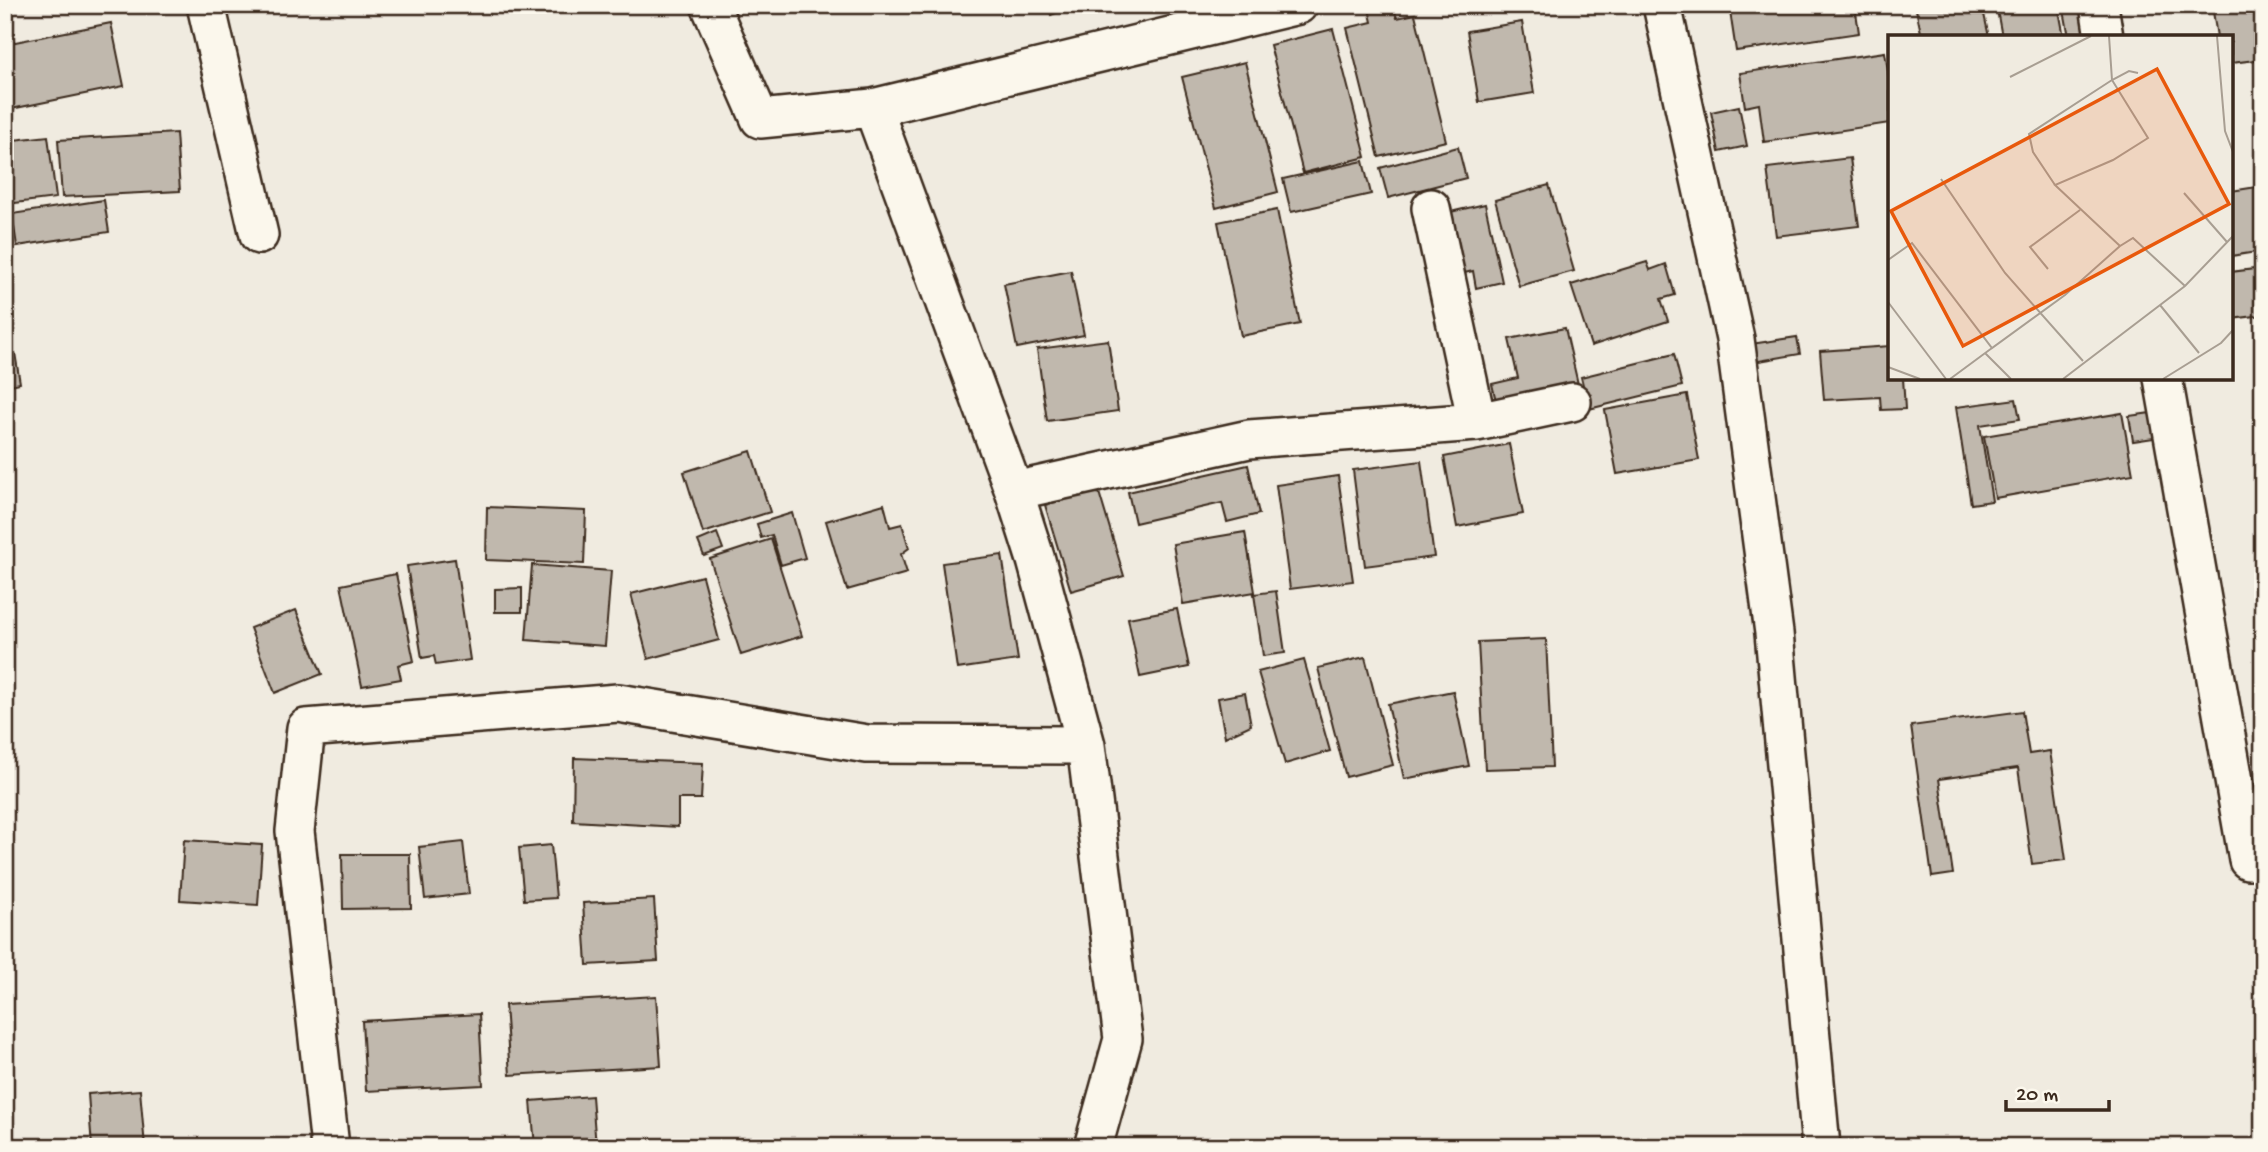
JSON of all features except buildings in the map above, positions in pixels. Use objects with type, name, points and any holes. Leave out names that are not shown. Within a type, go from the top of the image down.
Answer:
[{"type":"street","points":[[206,5],[259,235]]},
{"type":"street","points":[[710,5],[760,119],[873,108],[1298,5]]},
{"type":"street","points":[[1662,5],[1737,353],[1774,633],[1821,1147]]},
{"type":"street","points":[[2099,5],[2104,35]]},
{"type":"street","points":[[873,108],[1014,491],[1036,559],[1086,745],[1123,1039],[1093,1147]]},
{"type":"street","points":[[1432,208],[1477,422]]},
{"type":"street","points":[[2163,380],[2248,860],[2263,859]]},
{"type":"street","points":[[1014,491],[1249,439],[1477,422],[1572,401]]},
{"type":"street","points":[[330,1147],[295,831],[306,727],[618,703],[867,744],[1086,745]]}]
